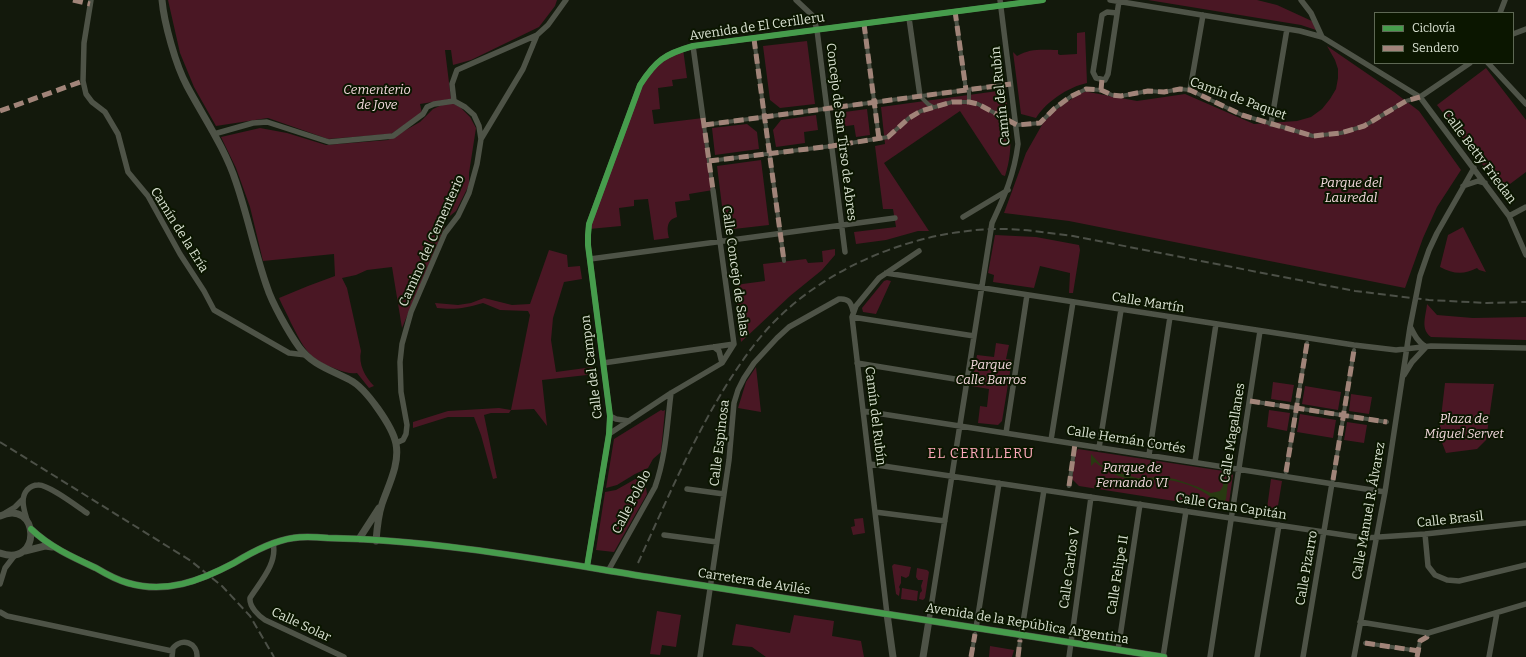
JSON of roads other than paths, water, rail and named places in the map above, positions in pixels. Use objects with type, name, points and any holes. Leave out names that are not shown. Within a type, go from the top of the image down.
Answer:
[{"type":"street","name":"Camín de la Ería","points":[[91,0],[84,42],[83,80],[86,94],[92,102],[106,112],[118,134],[128,172],[148,196],[180,254],[204,291],[214,310],[290,354],[306,355]]},
{"type":"street","points":[[162,0],[172,47],[186,84],[225,154],[236,182],[267,288],[299,347],[306,355],[318,364],[351,380],[363,390],[374,402],[396,443],[397,452],[395,465],[382,505],[376,540]]},
{"type":"street","name":"Camino del Cementerio","points":[[396,443],[403,440],[408,425],[401,392],[400,362],[402,344],[411,312],[445,233],[458,216],[469,193],[477,164],[481,139],[479,126],[474,115],[465,107],[454,101],[452,84],[457,70],[537,36],[548,25],[566,0]]},
{"type":"street","name":"Concejo de San Tirso de Abres","points":[[796,0],[813,16],[817,30],[845,252]]},
{"type":"street","name":"Avenida de El Cerilleru","points":[[590,258],[588,235],[590,224],[640,85],[648,72],[660,59],[675,51],[693,46],[909,18],[1001,3],[1043,0]]},
{"type":"street","points":[[1110,0],[1287,29],[1322,37],[1420,97]]},
{"type":"street","points":[[1301,0],[1312,13],[1322,37]]},
{"type":"street","points":[[1500,12],[1505,0]]},
{"type":"street","points":[[1117,13],[1107,12],[1102,15],[1093,72],[1096,78],[1105,80],[1108,74],[1119,2]]},
{"type":"street","name":"Camín del Rubín","points":[[930,620],[992,223],[1008,190],[1016,165],[1018,144],[1001,3]]},
{"type":"street","points":[[955,11],[969,102]]},
{"type":"street","points":[[1190,90],[1203,15]]},
{"type":"street","points":[[909,18],[920,96],[933,107]]},
{"type":"street","points":[[864,24],[879,140]]},
{"type":"street","points":[[1271,124],[1287,29]]},
{"type":"street","points":[[1514,34],[1526,29]]},
{"type":"street","name":"Camino del Cementerio","points":[[481,139],[523,69],[537,36]]},
{"type":"street","points":[[754,39],[784,261]]},
{"type":"street","name":"Calle Concejo de Salas","points":[[609,434],[671,393],[722,363],[734,344],[693,46]]},
{"type":"street","name":"Camín de Paquet","points":[[1016,125],[1040,122],[1070,97],[1086,89],[1101,90],[1112,95],[1121,96],[1148,91],[1164,92],[1190,90],[1232,111],[1313,136],[1341,133],[1364,126],[1406,101],[1420,97],[1469,64]]},
{"type":"street","points":[[1489,64],[1526,104]]},
{"type":"street","points":[[1101,90],[1102,79]]},
{"type":"street","points":[[704,126],[1011,84]]},
{"type":"street","name":"Calle Betty Friedan","points":[[1420,97],[1509,216],[1526,254]]},
{"type":"street","points":[[214,134],[253,123],[267,122],[329,142],[393,136],[423,114],[427,107],[434,104],[454,101]]},
{"type":"street","points":[[709,161],[888,138],[909,118],[921,111],[952,102],[969,102],[986,108],[1016,125]]},
{"type":"street","name":"Calle Manuel R. Álvarez","points":[[1354,657],[1385,492],[1410,327],[1420,276],[1429,250],[1443,220],[1474,168]]},
{"type":"street","points":[[1463,186],[1478,181],[1484,183]]},
{"type":"street","points":[[963,216],[1008,190]]},
{"type":"street","points":[[1509,216],[1526,208]]},
{"type":"street","points":[[590,258],[895,218]]},
{"type":"street","points":[[919,251],[879,278],[853,314],[974,336]]},
{"type":"street","name":"Calle del Campon","points":[[587,567],[609,434],[610,416],[590,258]]},
{"type":"street","name":"Calle Martín","points":[[886,273],[1354,346],[1396,350],[1426,347],[1526,348]]},
{"type":"street","points":[[1006,433],[1027,296]]},
{"type":"street","name":"Calle Espinosa","points":[[700,657],[724,494],[734,403],[738,390],[744,378],[765,351],[790,327],[839,299],[848,300],[851,303],[853,314]]},
{"type":"street","points":[[1051,440],[1073,302]]},
{"type":"street","points":[[1099,448],[1121,310]]},
{"type":"street","name":"Camín del Rubín","points":[[853,314],[857,363],[887,614]]},
{"type":"street","points":[[1148,455],[1170,317]]},
{"type":"street","points":[[1195,462],[1216,324]]},
{"type":"street","points":[[1410,327],[1415,337],[1426,347]]},
{"type":"street","name":"Calle Magallanes","points":[[1210,657],[1260,331]]},
{"type":"street","points":[[1286,472],[1307,343]]},
{"type":"street","points":[[603,363],[734,344]]},
{"type":"street","points":[[714,347],[719,351],[722,363]]},
{"type":"street","name":"Calle Manuel R. Álvarez","points":[[1403,377],[1412,362],[1426,347]]},
{"type":"street","points":[[1332,481],[1354,350]]},
{"type":"street","points":[[857,363],[967,381]]},
{"type":"street","name":"Calle Pololo","points":[[608,571],[658,479],[664,456],[671,393]]},
{"type":"street","points":[[1250,400],[1387,422]]},
{"type":"street","name":"Calle Hernán Cortés","points":[[863,412],[1239,469],[1332,481],[1385,492]]},
{"type":"street","points":[[610,416],[616,419],[629,421]]},
{"type":"street","points":[[1069,486],[1075,444]]},
{"type":"street","name":"Calle Gran Capitán","points":[[870,464],[1364,538],[1376,538]]},
{"type":"street","name":"Calle Pizarro","points":[[1303,657],[1332,481]]},
{"type":"street","points":[[971,657],[1000,483]]},
{"type":"street","points":[[23,551],[29,545],[31,537],[31,529],[23,506],[23,499],[30,486],[39,484],[47,487],[87,513]]},
{"type":"street","points":[[687,489],[724,494]]},
{"type":"street","points":[[1018,657],[1044,490]]},
{"type":"street","name":"Calle Carlos V","points":[[1069,657],[1091,497]]},
{"type":"street","points":[[3,514],[15,507],[23,499]]},
{"type":"street","name":"Calle Felipe II","points":[[1118,650],[1140,504]]},
{"type":"street","points":[[358,539],[382,505]]},
{"type":"street","points":[[1164,657],[1186,511]]},
{"type":"street","points":[[875,512],[945,521]]},
{"type":"street","points":[[3,514],[14,513],[28,521]]},
{"type":"street","name":"Calle Brasil","points":[[1376,538],[1526,523]]},
{"type":"street","points":[[1257,657],[1279,525]]},
{"type":"street","points":[[31,529],[54,548],[118,580],[147,587],[166,588],[193,582],[218,572],[273,543],[296,537],[376,540],[468,549],[587,567]]},
{"type":"street","points":[[664,534],[717,542]]},
{"type":"street","points":[[1425,534],[1428,566],[1435,576],[1447,580],[1459,581],[1526,565]]},
{"type":"street","name":"Calle Solar","points":[[273,543],[275,550],[273,560],[250,598],[250,602],[259,616],[265,620],[344,657]]},
{"type":"street","points":[[0,581],[5,568],[15,555],[23,551],[44,546],[54,548]]},
{"type":"street","points":[[0,552],[7,555],[15,555]]},
{"type":"street","name":"Carretera de Avilés","points":[[587,567],[887,614]]},
{"type":"street","points":[[0,570],[0,581]]},
{"type":"street","points":[[1360,622],[1428,633],[1526,604]]},
{"type":"street","points":[[0,612],[7,616],[172,654],[176,645],[187,642],[196,649],[196,657]]},
{"type":"street","points":[[1489,657],[1497,613]]},
{"type":"street","points":[[887,614],[893,657]]},
{"type":"street","name":"Avenida de la República Argentina","points":[[887,614],[930,620],[976,631],[1071,642],[1164,657]]},
{"type":"street","points":[[923,657],[930,620]]},
{"type":"street","points":[[1417,657],[1420,641],[1427,637],[1428,633]]},
{"type":"street","points":[[1365,643],[1419,651]]},
{"type":"street","points":[[1348,657],[1356,649]]},
{"type":"railway","points":[[638,563],[677,477],[707,419],[723,391],[758,340],[781,315],[807,294],[836,275],[867,259],[900,246],[934,237],[968,231],[1001,229],[1028,230],[1073,236],[1355,291],[1429,300],[1487,303],[1526,302]]},
{"type":"railway","points":[[0,442],[191,561],[222,586],[250,616],[274,657]]},
{"type":"district","name":"EL CERILLERU","points":[[981,454]]},
{"type":"park label","name":"Cementerio de Jove","points":[[377,98]]},
{"type":"park label","name":"Parque del Lauredal","points":[[1351,190]]},
{"type":"park label","name":"Parque Calle Barros","points":[[991,372]]},
{"type":"park label","name":"Plaza de Miguel Servet","points":[[1464,426]]},
{"type":"park label","name":"Parque de Fernando VI","points":[[1132,476]]}]
